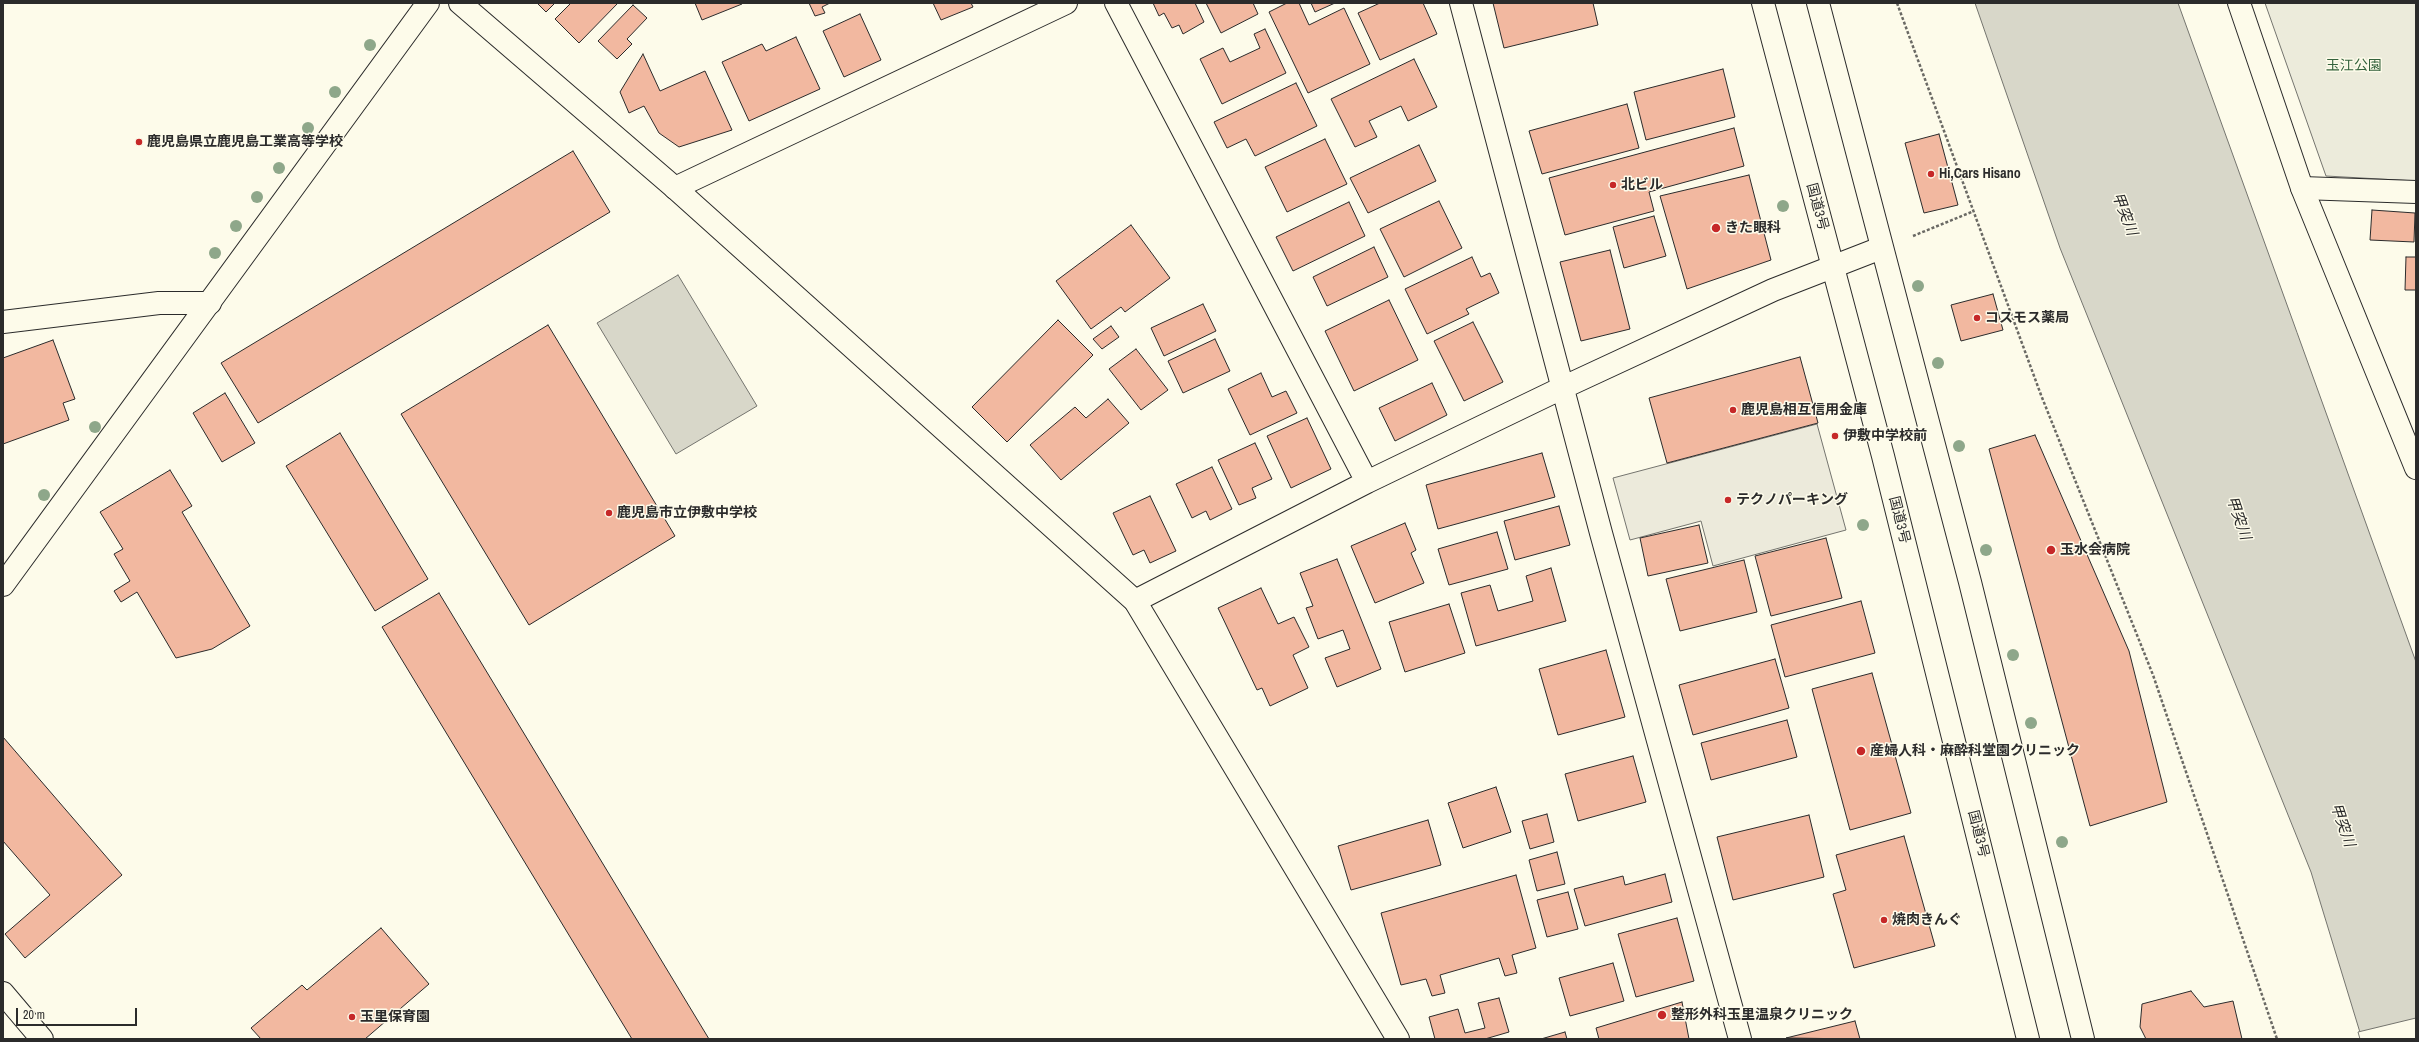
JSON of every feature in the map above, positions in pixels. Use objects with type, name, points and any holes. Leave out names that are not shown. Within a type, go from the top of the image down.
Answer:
[{"type":"main road","points":[[3,585],[428,3]]},
{"type":"main road","points":[[460,3],[675,188],[1135,601],[1398,1039]]},
{"type":"main road","points":[[675,188],[1066,3]]},
{"type":"main road","points":[[1116,3],[1367,482]]},
{"type":"main road","points":[[1461,3],[1562,388],[1740,1039]]},
{"type":"main road","name":"国道3号","points":[[1763,3],[1901,526],[2028,1039]]},
{"type":"main road","points":[[1818,3],[1881,248],[1970,582],[2083,1039]]},
{"type":"main road","points":[[2238,3],[2302,188],[2416,468]]},
{"type":"main road","points":[[2302,188],[2416,192]]},
{"type":"main road","points":[[1135,601],[1367,482],[1562,388],[1773,290],[1881,248]]},
{"type":"main road","points":[[3,322],[159,303],[210,303]]},
{"type":"main road","points":[[3,993],[42,1039]]},
{"type":"path","points":[[1897,3],[2041,395],[2153,676],[2277,1039]]},
{"type":"path","points":[[1881,248],[1974,211]]},
{"type":"green space","name":"玉江公園","points":[[2265,3],[2416,3],[2416,181],[2326,176]]},
{"type":"shaded area","name":"テクノパーキング","points":[[1817,424],[1846,530],[1713,566],[1701,521],[1630,540],[1613,478]]},
{"type":"water","name":"甲突川","points":[[1975,3],[2178,3],[2416,662],[2416,1039],[2362,1039],[2311,872],[2060,248]]},
{"type":"water","points":[[678,275],[757,406],[676,454],[597,323]]},
{"type":"pier","points":[[2416,1018],[2416,1039],[2360,1039],[2358,1032]]},
{"type":"building","points":[[537,3],[555,3],[546,12]]},
{"type":"building","points":[[571,3],[618,3],[579,43],[555,19]]},
{"type":"building","points":[[695,3],[742,3],[742,4],[702,20]]},
{"type":"building","points":[[809,3],[830,3],[822,7],[825,13],[815,16]]},
{"type":"building","points":[[933,3],[971,3],[973,7],[941,20]]},
{"type":"building","points":[[1153,3],[1195,3],[1204,22],[1183,34],[1179,25],[1172,28],[1164,13],[1159,16]]},
{"type":"building","points":[[1206,3],[1253,3],[1258,14],[1221,33]]},
{"type":"building","points":[[1287,3],[1299,3],[1309,25],[1344,8],[1370,64],[1308,93],[1269,12]]},
{"type":"building","points":[[1311,3],[1335,3],[1315,12]]},
{"type":"building","points":[[1380,3],[1423,3],[1437,34],[1380,60],[1358,13]]},
{"type":"building","points":[[1493,3],[1593,3],[1598,25],[1504,48]]},
{"type":"building","points":[[633,5],[647,18],[627,39],[632,44],[617,59],[598,41]]},
{"type":"building","points":[[860,14],[881,60],[844,77],[823,31]]},
{"type":"building","points":[[1265,29],[1286,73],[1222,104],[1200,59],[1223,48],[1230,62],[1260,48],[1254,34]]},
{"type":"building","points":[[796,37],[820,89],[749,121],[722,62],[762,44],[766,51]]},
{"type":"building","points":[[643,54],[660,91],[705,71],[732,130],[679,147],[659,133],[644,106],[629,113],[620,92]]},
{"type":"building","points":[[1414,59],[1437,107],[1408,121],[1401,106],[1369,121],[1377,137],[1355,147],[1331,99]]},
{"type":"building","points":[[1723,69],[1735,117],[1646,140],[1634,92]]},
{"type":"building","points":[[1296,83],[1317,126],[1255,156],[1246,139],[1227,148],[1214,122]]},
{"type":"building","points":[[1627,104],[1639,148],[1542,174],[1529,131]]},
{"type":"building","name":"北ビル","points":[[1734,128],[1744,166],[1649,192],[1654,211],[1565,235],[1549,178]]},
{"type":"building","name":"Hi,Cars Hisano","points":[[1939,134],[1958,205],[1924,213],[1905,143]]},
{"type":"building","points":[[1325,139],[1347,184],[1287,212],[1265,167]]},
{"type":"building","points":[[1419,145],[1436,181],[1368,213],[1350,178]]},
{"type":"building","points":[[573,151],[610,212],[258,423],[221,363]]},
{"type":"building","name":"きた眼科","points":[[1749,175],[1771,260],[1687,289],[1660,196]]},
{"type":"building","points":[[1439,201],[1462,248],[1404,277],[1380,229]]},
{"type":"building","points":[[1349,202],[1365,236],[1293,271],[1276,237]]},
{"type":"building","points":[[2372,210],[2415,213],[2414,242],[2370,240]]},
{"type":"building","points":[[1654,216],[1666,256],[1624,268],[1613,227]]},
{"type":"building","points":[[1131,225],[1170,278],[1125,312],[1121,307],[1091,329],[1056,281]]},
{"type":"building","points":[[1374,247],[1388,277],[1327,306],[1313,277]]},
{"type":"building","points":[[1610,250],[1630,329],[1581,341],[1560,262]]},
{"type":"building","points":[[1472,257],[1481,277],[1490,273],[1499,293],[1466,309],[1469,314],[1427,334],[1405,289]]},
{"type":"building","points":[[2406,257],[2416,257],[2416,290],[2405,290]]},
{"type":"building","name":"コスモス薬局","points":[[1993,294],[2003,330],[1961,341],[1951,305]]},
{"type":"building","points":[[1389,300],[1418,360],[1354,391],[1325,331]]},
{"type":"building","points":[[1203,304],[1216,331],[1164,356],[1151,328]]},
{"type":"building","points":[[1058,320],[1093,355],[1007,442],[972,407]]},
{"type":"building","points":[[1473,322],[1503,382],[1464,401],[1434,341]]},
{"type":"building","points":[[548,325],[675,536],[529,625],[401,414]]},
{"type":"building","points":[[1111,326],[1119,337],[1102,349],[1093,339]]},
{"type":"building","points":[[1215,339],[1230,371],[1183,393],[1168,361]]},
{"type":"building","points":[[53,340],[75,399],[63,403],[69,420],[3,444],[3,358]]},
{"type":"building","points":[[1136,349],[1168,390],[1141,410],[1109,369]]},
{"type":"building","name":"鹿児島相互信用金庫","points":[[1800,357],[1818,423],[1667,463],[1649,398]]},
{"type":"building","points":[[1261,373],[1272,397],[1286,391],[1297,413],[1250,435],[1228,389]]},
{"type":"building","points":[[1432,383],[1447,415],[1395,441],[1379,408]]},
{"type":"building","points":[[225,393],[255,443],[222,462],[193,413]]},
{"type":"building","points":[[1108,399],[1129,423],[1061,480],[1030,445],[1075,407],[1086,418]]},
{"type":"building","points":[[1307,418],[1331,469],[1291,488],[1267,436]]},
{"type":"building","points":[[340,433],[428,579],[375,611],[286,466]]},
{"type":"building","name":"玉水会病院","points":[[2035,435],[2129,651],[2167,802],[2090,826],[1989,449]]},
{"type":"building","points":[[1255,443],[1272,479],[1252,488],[1256,498],[1239,505],[1218,460]]},
{"type":"building","points":[[1542,453],[1555,497],[1438,529],[1426,485]]},
{"type":"building","points":[[1212,467],[1232,509],[1210,520],[1206,511],[1192,518],[1176,484]]},
{"type":"building","points":[[170,470],[192,506],[182,512],[250,626],[212,649],[176,658],[137,592],[121,602],[114,591],[130,581],[114,554],[123,549],[100,512]]},
{"type":"building","points":[[1150,496],[1176,551],[1150,563],[1144,550],[1133,555],[1113,513]]},
{"type":"building","points":[[1559,506],[1570,545],[1515,560],[1504,521]]},
{"type":"building","points":[[1405,523],[1416,550],[1411,553],[1424,583],[1375,603],[1351,546]]},
{"type":"building","points":[[1699,525],[1708,563],[1648,576],[1640,538]]},
{"type":"building","points":[[1497,532],[1508,569],[1449,585],[1438,549]]},
{"type":"building","points":[[1826,538],[1842,598],[1771,616],[1755,556]]},
{"type":"building","points":[[1337,559],[1381,669],[1337,687],[1325,658],[1350,649],[1343,630],[1318,639],[1306,608],[1313,606],[1300,573]]},
{"type":"building","points":[[1744,560],[1757,612],[1680,631],[1666,579]]},
{"type":"building","points":[[1551,568],[1566,621],[1476,646],[1461,593],[1490,585],[1498,611],[1533,601],[1526,576]]},
{"type":"building","points":[[1261,588],[1278,624],[1294,617],[1309,647],[1293,655],[1308,688],[1270,706],[1262,688],[1257,690],[1218,608]]},
{"type":"building","points":[[439,593],[709,1039],[632,1039],[382,627]]},
{"type":"building","points":[[1861,601],[1875,653],[1785,677],[1771,625]]},
{"type":"building","points":[[1449,604],[1465,653],[1405,672],[1389,622]]},
{"type":"building","points":[[1606,650],[1625,717],[1558,735],[1539,669]]},
{"type":"building","points":[[1775,659],[1789,708],[1693,735],[1679,685]]},
{"type":"building","name":"産婦人科・麻酔科堂園クリニック","points":[[1872,673],[1911,813],[1850,830],[1812,689]]},
{"type":"building","points":[[1787,720],[1797,757],[1711,780],[1701,743]]},
{"type":"building","points":[[3,737],[122,875],[25,958],[5,934],[50,895],[3,841]]},
{"type":"building","points":[[1633,756],[1646,802],[1578,821],[1565,774]]},
{"type":"building","points":[[1496,787],[1511,832],[1463,848],[1448,803]]},
{"type":"building","points":[[1547,814],[1554,842],[1530,849],[1522,821]]},
{"type":"building","points":[[1809,815],[1824,877],[1733,900],[1717,837]]},
{"type":"building","points":[[1428,820],[1441,865],[1351,890],[1338,846]]},
{"type":"building","name":"焼肉きんぐ","points":[[1904,836],[1935,946],[1854,968],[1833,894],[1846,890],[1836,855]]},
{"type":"building","points":[[1557,852],[1565,884],[1537,891],[1529,860]]},
{"type":"building","points":[[1665,874],[1672,902],[1585,926],[1574,889],[1623,876],[1625,885]]},
{"type":"building","points":[[1516,875],[1536,948],[1512,955],[1517,973],[1505,976],[1499,958],[1440,975],[1445,993],[1432,996],[1426,979],[1401,985],[1381,913]]},
{"type":"building","points":[[1568,892],[1578,929],[1547,937],[1537,900]]},
{"type":"building","points":[[1677,918],[1694,981],[1636,997],[1618,934]]},
{"type":"building","points":[[381,928],[429,984],[365,1039],[261,1039],[251,1028],[302,985],[307,990]]},
{"type":"building","points":[[1613,963],[1624,1001],[1570,1016],[1559,978]]},
{"type":"building","points":[[2191,991],[2204,1007],[2233,1001],[2242,1039],[2146,1039],[2140,1027],[2142,1004]]},
{"type":"building","points":[[1499,998],[1509,1032],[1485,1039],[1435,1039],[1429,1017],[1458,1009],[1465,1033],[1485,1028],[1478,1003]]},
{"type":"building","name":"整形外科玉里温泉クリニック","points":[[1682,1002],[1689,1039],[1599,1039],[1596,1028]]},
{"type":"building","points":[[1855,1021],[1860,1039],[1786,1038]]},
{"type":"building","points":[[1565,1032],[1567,1039],[1541,1039]]},
{"type":"place","name":"鹿児島県立鹿児島工業高等学校","points":[[139,142]]},
{"type":"place","name":"Hi,Cars Hisano","points":[[1931,174]]},
{"type":"place","name":"北ビル","points":[[1613,185]]},
{"type":"place","name":"きた眼科","points":[[1716,228]]},
{"type":"place","name":"コスモス薬局","points":[[1977,318]]},
{"type":"place","name":"鹿児島相互信用金庫","points":[[1733,410]]},
{"type":"place","name":"伊敷中学校前","points":[[1835,436]]},
{"type":"place","name":"テクノパーキング","points":[[1728,500]]},
{"type":"place","name":"鹿児島市立伊敷中学校","points":[[609,513]]},
{"type":"place","name":"玉水会病院","points":[[2051,550]]},
{"type":"place","name":"産婦人科・麻酔科堂園クリニック","points":[[1861,751]]},
{"type":"place","name":"焼肉きんぐ","points":[[1884,920]]},
{"type":"place","name":"整形外科玉里温泉クリニック","points":[[1662,1015]]},
{"type":"place","name":"玉里保育園","points":[[352,1017]]}]
